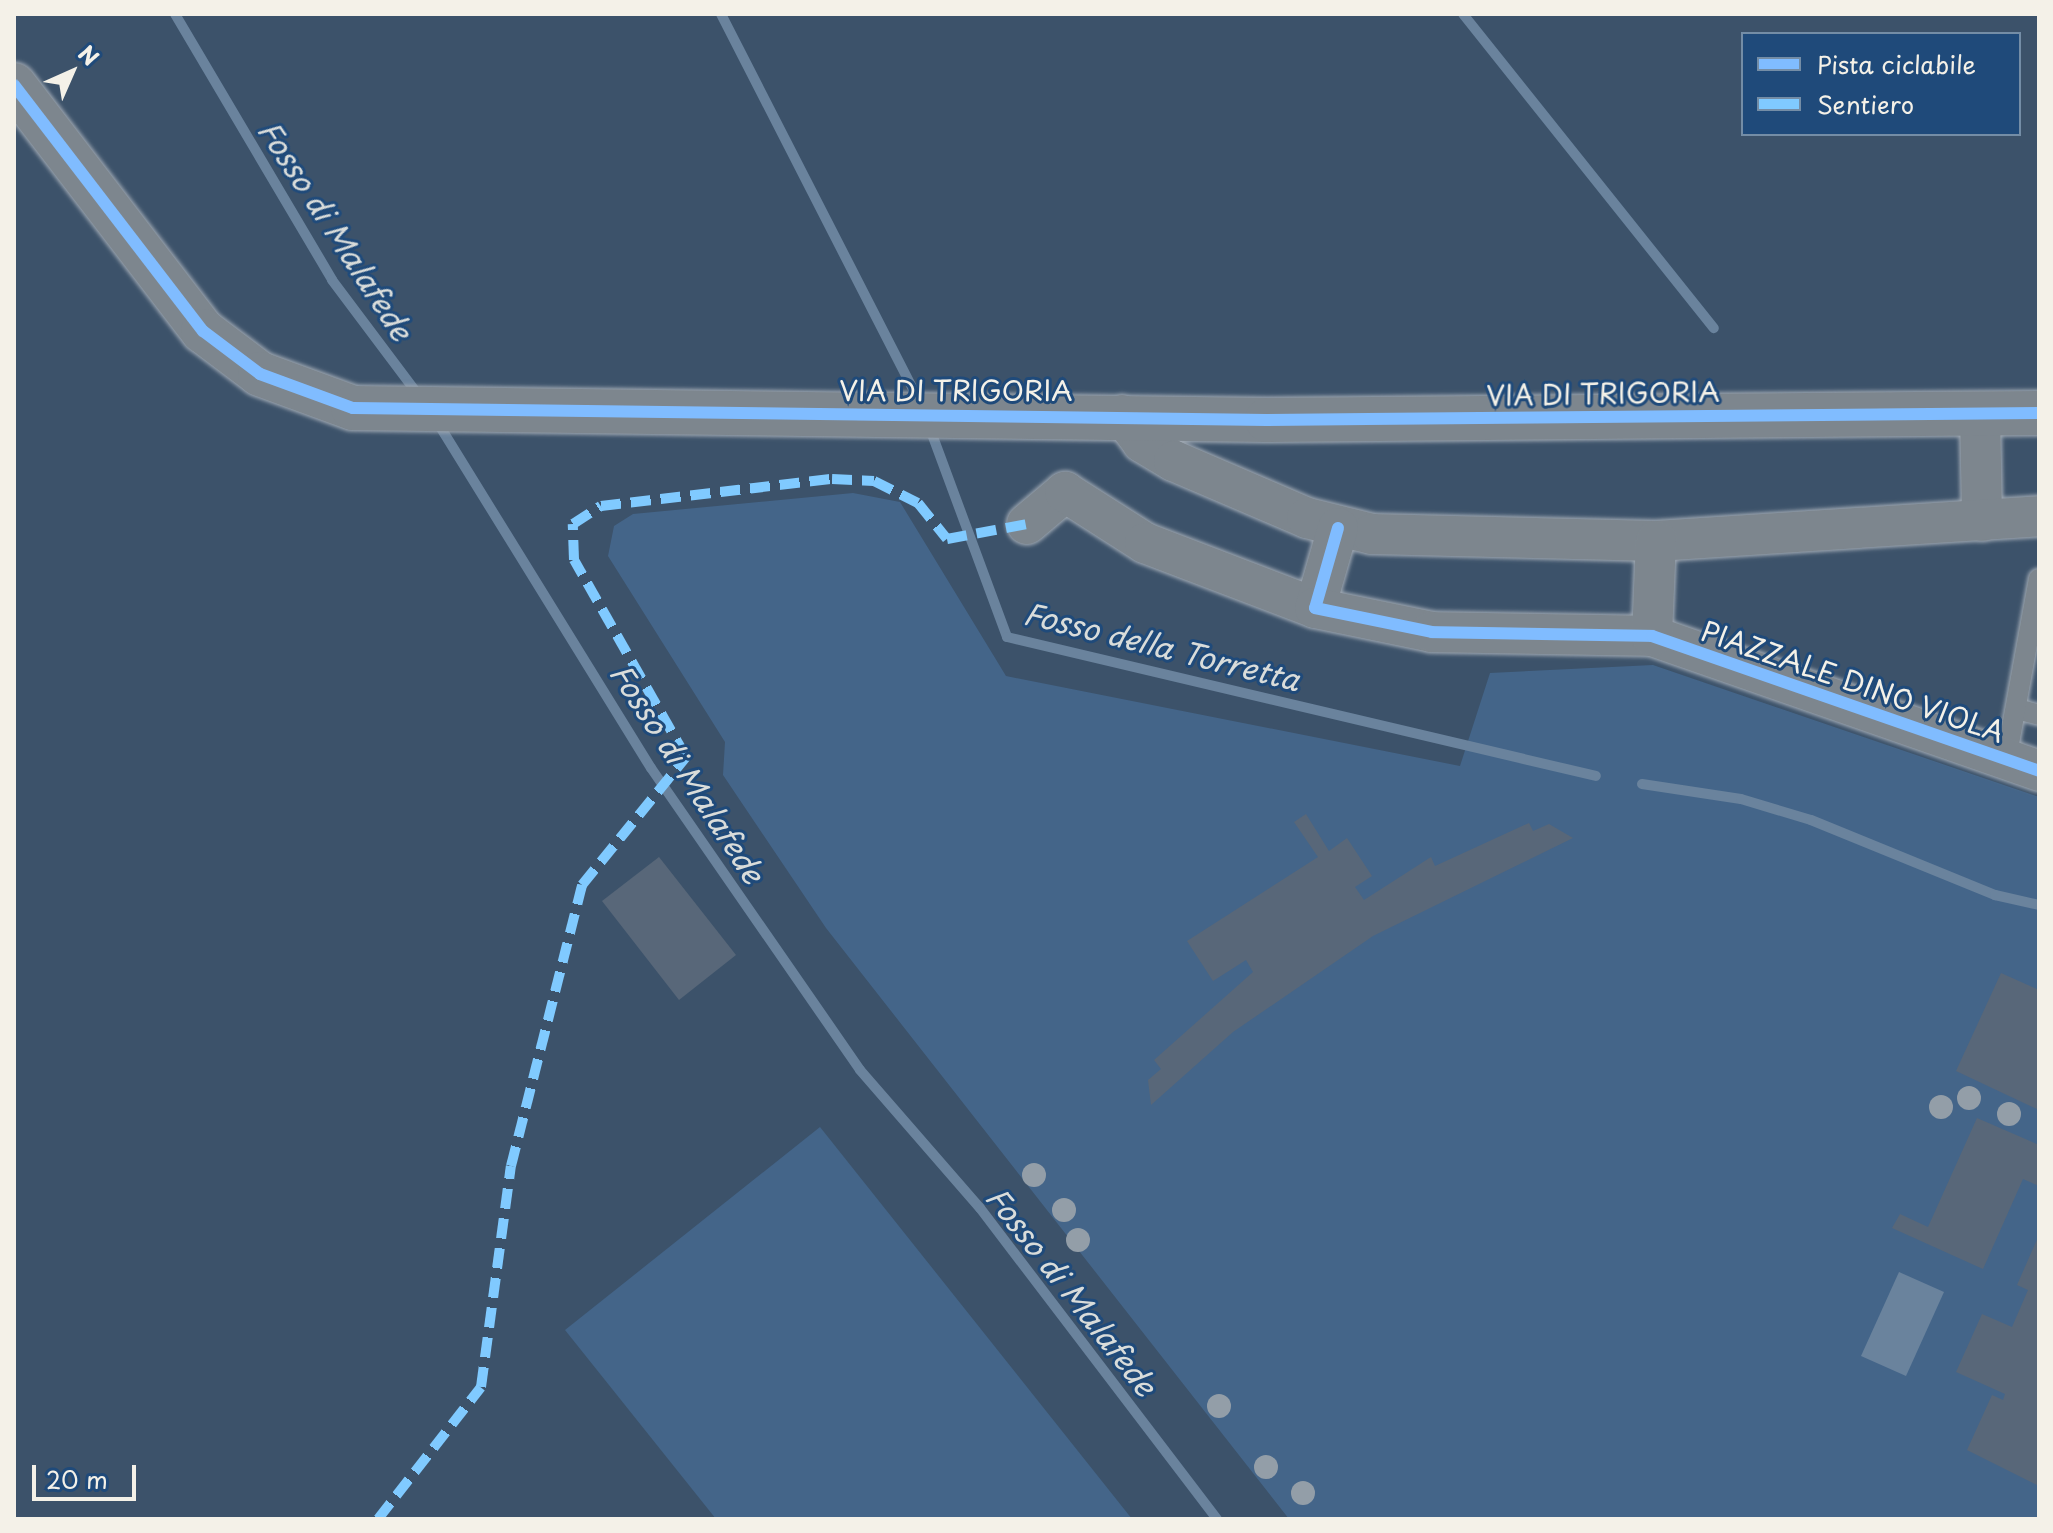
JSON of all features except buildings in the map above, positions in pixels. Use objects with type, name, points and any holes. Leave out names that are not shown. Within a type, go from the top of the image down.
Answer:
[{"type":"street","name":"VIA DI TRIGORIA","points":[[14,85],[166,289],[227,351],[323,401],[401,412],[1122,415],[2039,413]]},
{"type":"street","points":[[1980,413],[1982,521]]},
{"type":"street","points":[[1122,415],[1142,442],[1174,461],[1338,528],[1491,540],[1656,541],[2039,516]]},
{"type":"street","name":"PIAZZALE DINO VIOLA","points":[[1027,524],[1065,492],[1145,543],[1315,608],[1432,632],[1652,636],[2022,766]]},
{"type":"street","points":[[1315,608],[1338,528]]},
{"type":"street","points":[[1652,636],[1656,541]]},
{"type":"lane","name":"PIAZZALE DINO VIOLA","points":[[2022,766],[2017,709],[2036,618],[2039,579]]},
{"type":"lane","name":"PIAZZALE DINO VIOLA","points":[[2017,709],[2039,715]]},
{"type":"shaded area","points":[[853,493],[900,502],[1006,676],[1460,766],[1490,673],[1653,665],[2039,797],[2039,1519],[1289,1519],[826,928],[723,775],[725,742],[608,556],[614,526],[633,514]]},
{"type":"shaded area","points":[[820,1127],[1132,1519],[716,1519],[565,1330]]},
{"type":"shaded area","points":[[1899,1272],[1944,1292],[1906,1376],[1861,1356]]},
{"type":"waterway","name":"Fosso di Malafede","points":[[175,14],[332,280],[420,397]]},
{"type":"waterway","name":"Fosso della Torretta","points":[[721,14],[920,403]]},
{"type":"waterway","points":[[1463,14],[1714,328]]},
{"type":"waterway","name":"Fosso di Malafede","points":[[436,420],[651,768],[860,1070],[980,1208],[1217,1519]]},
{"type":"waterway","name":"Fosso della Torretta","points":[[929,426],[1007,637],[1596,776]]},
{"type":"waterway","name":"Fosso della Torretta","points":[[1642,784],[1741,799],[1811,820],[1995,895],[2039,905]]},
{"type":"marked path","points":[[378,1519],[481,1387],[511,1166],[582,885],[686,757],[574,560],[573,524],[601,506],[832,479],[874,481],[918,503],[947,539],[1027,524]]},
{"type":"cycle path","points":[[14,85],[203,331],[260,374],[353,408],[1267,420],[2039,413]]},
{"type":"cycle path","points":[[1338,528],[1315,608],[1432,632],[1652,636],[2039,771]]}]
